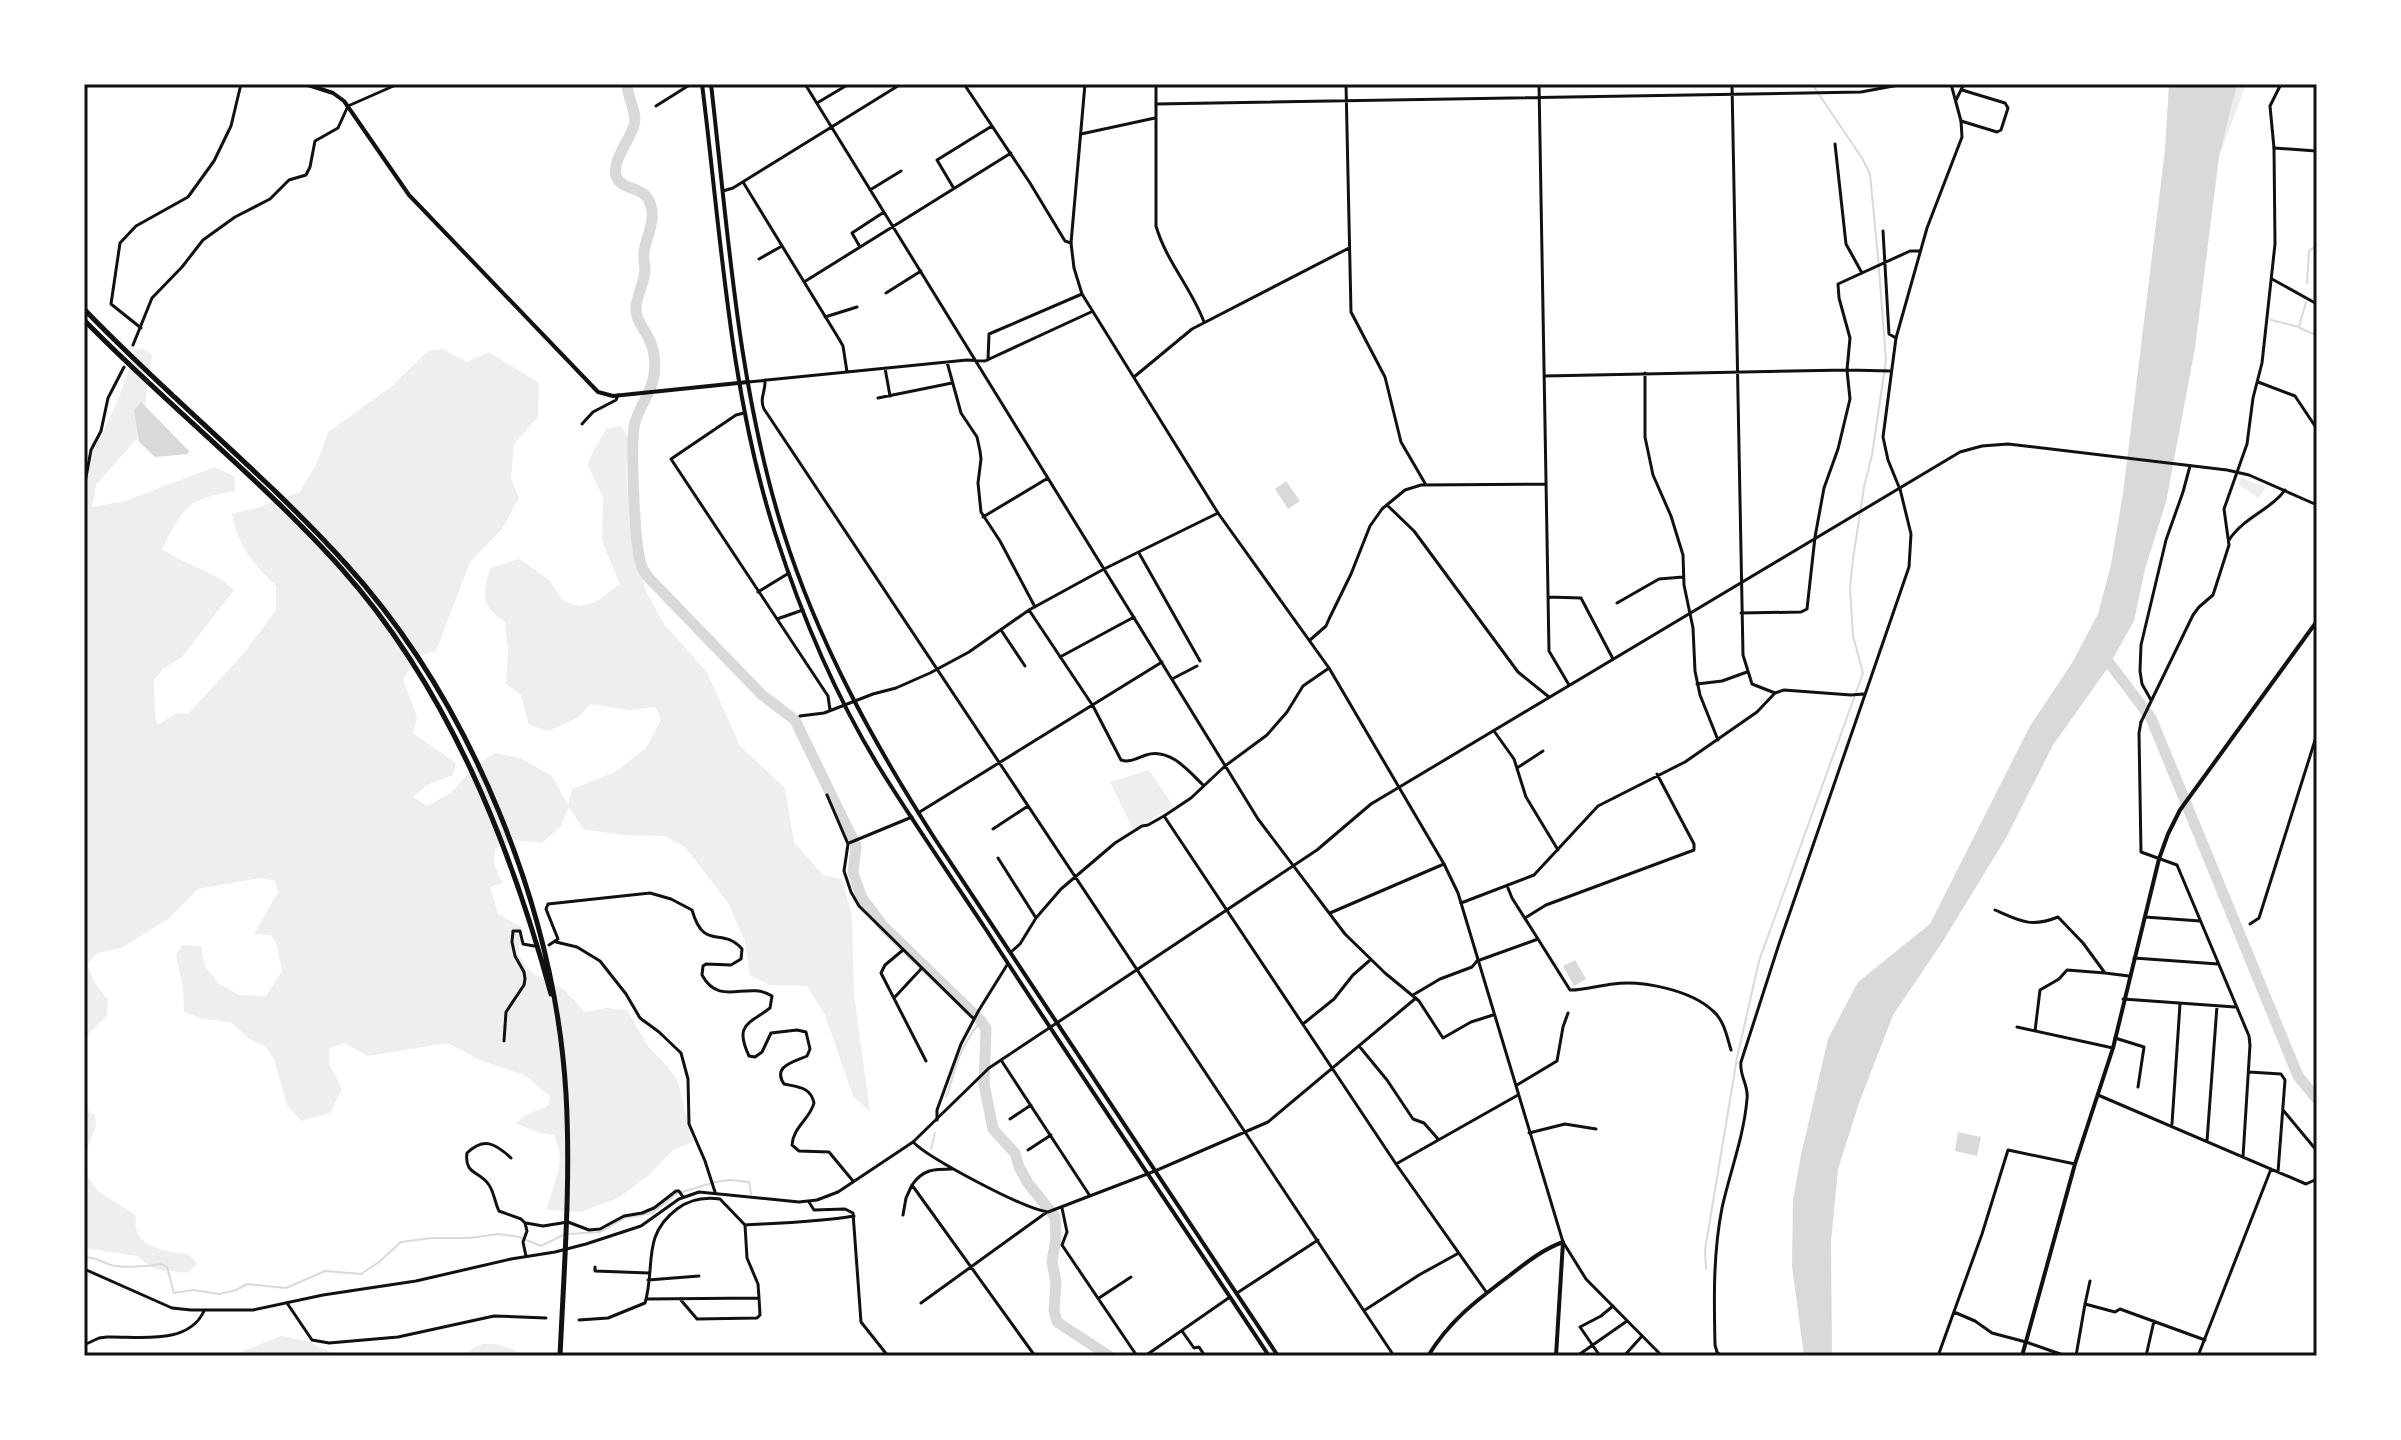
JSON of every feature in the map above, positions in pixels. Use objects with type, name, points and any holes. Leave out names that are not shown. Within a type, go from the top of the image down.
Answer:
[{"type":"highway","points":[[84,309],[310,525],[378,602],[455,721],[500,815],[520,870],[553,986],[566,1093],[567,1187],[560,1356]]},
{"type":"highway","points":[[84,320],[305,529],[373,606],[403,649],[448,725],[498,831],[526,908],[557,1018]]},
{"type":"main road","points":[[305,84],[333,93],[348,106],[394,175],[429,217],[590,386],[602,394],[618,395],[748,382]]},
{"type":"main road","points":[[702,84],[744,413],[762,490],[789,573],[829,674],[878,765],[1269,1356]]},
{"type":"main road","points":[[711,84],[748,382],[770,488],[803,589],[853,701],[918,813],[1278,1356]]},
{"type":"main road","points":[[2022,1356],[2075,1164],[2113,1048],[2123,999],[2168,834],[2192,792],[2317,621]]},
{"type":"main road","points":[[1428,1356],[1456,1318],[1543,1251],[1563,1242],[1556,1356]]},
{"type":"street","points":[[141,328],[111,304],[120,243],[136,226],[188,197],[214,161],[231,126],[241,84]]},
{"type":"street","points":[[133,345],[152,298],[203,240],[235,217],[270,199],[289,180],[306,175],[315,141],[338,128],[348,106],[398,84]]},
{"type":"street","points":[[656,106],[691,84]]},
{"type":"street","points":[[805,84],[1258,819],[1345,934],[1425,1008],[1443,1038],[1471,1022],[1493,1015]]},
{"type":"street","points":[[817,103],[849,84]]},
{"type":"street","points":[[723,191],[743,182],[901,84]]},
{"type":"street","points":[[964,84],[1065,241],[1071,243]]},
{"type":"street","points":[[1085,84],[1071,243],[1082,294],[1218,513],[1329,668],[1444,864],[1460,903],[1563,1242],[1586,1279],[1658,1355]]},
{"type":"street","points":[[1156,84],[1156,226],[1204,322]]},
{"type":"street","points":[[1346,84],[1351,312],[1385,377],[1401,442],[1426,485]]},
{"type":"street","points":[[1539,84],[1549,651],[1569,685]]},
{"type":"street","points":[[1732,84],[1742,649],[1752,684],[1775,693]]},
{"type":"street","points":[[1820,84],[1823,92]]},
{"type":"street","points":[[1156,104],[1870,92],[1904,84]]},
{"type":"street","points":[[1721,1356],[1715,1345],[1714,1282],[1723,1207],[1748,1098],[1741,1062],[1910,560],[1911,534],[1883,437],[1889,371],[1896,338],[1939,193],[1960,144],[1961,121],[1951,84]]},
{"type":"street","points":[[1956,100],[1964,84]]},
{"type":"street","points":[[2229,540],[2224,509],[2247,444],[2272,279],[2275,244],[2274,148],[2270,106],[2281,84]]},
{"type":"street","points":[[1961,121],[1997,132],[2001,130],[2008,108],[2005,103],[1962,90]]},
{"type":"street","points":[[1081,134],[1155,118]]},
{"type":"street","points":[[954,188],[937,160],[992,126]]},
{"type":"street","points":[[1835,144],[1846,244],[1862,273]]},
{"type":"street","points":[[2274,148],[2316,151]]},
{"type":"street","points":[[804,282],[1011,153]]},
{"type":"street","points":[[870,190],[901,171]]},
{"type":"street","points":[[743,182],[843,346],[847,372]]},
{"type":"street","points":[[860,247],[852,233],[884,212]]},
{"type":"street","points":[[1883,231],[1881,266],[1889,334],[1896,338]]},
{"type":"street","points":[[759,259],[782,246]]},
{"type":"street","points":[[1134,378],[1204,322],[1349,248]]},
{"type":"street","points":[[1741,613],[1806,611],[1824,488],[1838,449],[1850,399],[1847,370],[1850,338],[1837,287],[1910,251],[1920,251]]},
{"type":"street","points":[[886,293],[921,271]]},
{"type":"street","points":[[2272,279],[2317,304]]},
{"type":"street","points":[[988,360],[989,334],[1082,294]]},
{"type":"street","points":[[825,317],[857,307]]},
{"type":"street","points":[[748,382],[988,360],[1091,312]]},
{"type":"street","points":[[947,362],[961,413],[977,437],[981,459],[978,491],[983,517],[1000,541],[1035,607]]},
{"type":"street","points":[[84,488],[91,450],[101,431],[108,398],[124,367]]},
{"type":"street","points":[[885,368],[890,396]]},
{"type":"street","points":[[1544,376],[1889,371]]},
{"type":"street","points":[[1645,373],[1645,437],[1653,475],[1671,516],[1683,555],[1697,684],[1718,740]]},
{"type":"street","points":[[765,380],[761,400],[764,409],[1394,1356]]},
{"type":"street","points":[[2258,382],[2295,396],[2317,429]]},
{"type":"street","points":[[878,398],[952,383]]},
{"type":"street","points":[[582,424],[593,412],[616,400],[618,395]]},
{"type":"street","points":[[744,413],[736,415],[671,459],[828,696],[830,710]]},
{"type":"street","points":[[511,1158],[498,1147],[484,1143],[470,1150],[466,1157],[468,1167],[489,1183],[499,1211],[525,1223],[543,1226],[568,1222],[589,1230],[600,1229],[624,1216],[654,1208],[666,1197],[680,1194],[699,1192],[787,1202],[809,1202],[832,1195],[913,1142],[989,1068],[1227,912],[1326,843],[1360,812],[1960,452],[2008,444],[2238,472],[2317,505]]},
{"type":"street","points":[[2150,701],[2142,684],[2141,645],[2166,540],[2190,466]]},
{"type":"street","points":[[983,517],[1048,478]]},
{"type":"street","points":[[1310,640],[1326,626],[1370,526],[1387,505],[1405,490],[1426,485],[1546,484]]},
{"type":"street","points":[[2243,1157],[2250,1045],[2177,865],[2141,852],[2139,733],[2150,701],[2193,615],[2213,595],[2229,540],[2235,530],[2285,490]]},
{"type":"street","points":[[1387,505],[1414,531],[1518,672],[1549,697]]},
{"type":"street","points":[[800,716],[816,715],[896,688],[937,669],[969,652],[1029,610],[1218,513]]},
{"type":"street","points":[[1139,552],[1199,664],[1172,679]]},
{"type":"street","points":[[758,592],[789,573]]},
{"type":"street","points":[[1617,603],[1659,579],[1683,577]]},
{"type":"street","points":[[1548,597],[1581,598],[1613,659]]},
{"type":"street","points":[[777,619],[803,610]]},
{"type":"street","points":[[1029,610],[1093,706],[1121,760],[1127,762],[1152,753],[1162,754],[1177,761],[1203,786]]},
{"type":"street","points":[[1060,657],[1134,617]]},
{"type":"street","points":[[1001,630],[1025,666]]},
{"type":"street","points":[[918,813],[1162,662]]},
{"type":"street","points":[[1011,952],[1020,944],[1036,918],[1074,877],[1115,843],[1191,798],[1225,766],[1267,735],[1287,712],[1303,686],[1329,668]]},
{"type":"street","points":[[1697,684],[1722,681],[1747,672]]},
{"type":"street","points":[[1460,903],[1534,875],[1598,806],[1685,762],[1757,712],[1775,693],[1784,690],[1865,694]]},
{"type":"street","points":[[1494,730],[1514,759],[1526,797],[1558,850]]},
{"type":"street","points":[[2250,924],[2259,918],[2317,734]]},
{"type":"street","points":[[1517,768],[1543,751]]},
{"type":"street","points":[[1525,918],[1546,905],[1694,850],[1694,844],[1657,774]]},
{"type":"street","points":[[827,795],[848,844],[849,851],[843,866],[851,892],[867,916],[974,1018]]},
{"type":"street","points":[[993,829],[1028,806]]},
{"type":"street","points":[[1164,816],[1396,1164],[1487,1293]]},
{"type":"street","points":[[848,844],[912,817]]},
{"type":"street","points":[[998,858],[1036,918]]},
{"type":"street","points":[[1329,913],[1444,864]]},
{"type":"street","points":[[1507,886],[1570,990],[1632,983],[1681,993],[1716,1013],[1731,1050]]},
{"type":"street","points":[[556,942],[557,934],[546,909],[548,904],[650,893],[692,910],[701,932],[736,942],[742,949],[741,959],[731,965],[706,964],[702,975],[713,989],[723,992],[764,992],[772,996],[770,1008],[745,1027],[744,1038],[749,1056],[755,1057],[762,1052],[771,1033],[806,1032],[810,1049],[807,1056],[784,1066],[781,1071],[784,1084],[810,1091],[814,1103],[809,1115],[794,1133],[792,1145],[799,1151],[829,1152],[853,1181]]},
{"type":"street","points":[[1995,910],[2033,924],[2058,917],[2083,943],[2105,973]]},
{"type":"street","points":[[2145,917],[2200,921]]},
{"type":"street","points":[[504,1041],[506,1012],[525,979],[515,956],[513,931],[520,931],[523,944],[534,946]]},
{"type":"street","points":[[921,1303],[1049,1212],[1268,1122],[1334,1069],[1414,997],[1440,979],[1472,967],[1477,961],[1538,939]]},
{"type":"street","points":[[549,945],[556,942],[577,947],[600,961],[640,1018],[681,1053],[688,1079],[689,1124],[719,1195],[745,1225],[747,1258],[758,1284],[760,1315],[757,1318],[697,1319],[680,1299]]},
{"type":"street","points":[[903,950],[882,969],[882,977],[926,1061]]},
{"type":"street","points":[[2134,958],[2219,964]]},
{"type":"street","points":[[1303,1024],[1334,999],[1370,959]]},
{"type":"street","points":[[937,1120],[937,1110],[951,1068],[974,1018],[1008,964]]},
{"type":"street","points":[[894,998],[921,969]]},
{"type":"street","points":[[2035,1031],[2040,990],[2059,979],[2067,970],[2130,976]]},
{"type":"street","points":[[2123,999],[2236,1007]]},
{"type":"street","points":[[2171,1126],[2180,1004]]},
{"type":"street","points":[[2207,1141],[2217,1006]]},
{"type":"street","points":[[1515,1086],[1557,1061],[1568,1013]]},
{"type":"street","points":[[2017,1027],[2113,1048]]},
{"type":"street","points":[[2115,1038],[2144,1047],[2138,1087]]},
{"type":"street","points":[[1359,1046],[1413,1119],[1424,1123],[1439,1140]]},
{"type":"street","points":[[1001,1060],[1090,1196]]},
{"type":"street","points":[[2249,1072],[2281,1074],[2285,1080],[2278,1172]]},
{"type":"street","points":[[1396,1164],[1518,1095]]},
{"type":"street","points":[[2098,1095],[2306,1184],[2317,1179]]},
{"type":"street","points":[[1010,1119],[1031,1105]]},
{"type":"street","points":[[2283,1110],[2317,1151]]},
{"type":"street","points":[[1529,1133],[1565,1124],[1596,1129]]},
{"type":"street","points":[[1028,1150],[1051,1135]]},
{"type":"street","points":[[913,1142],[925,1153],[954,1169],[1032,1209],[1049,1212]]},
{"type":"street","points":[[1938,1356],[1982,1234],[2008,1150],[2075,1164]]},
{"type":"street","points":[[903,1215],[906,1198],[919,1175],[930,1169],[954,1169]]},
{"type":"street","points":[[2198,1356],[2271,1169]]},
{"type":"street","points":[[912,1185],[1035,1356]]},
{"type":"street","points":[[84,1269],[167,1307],[204,1311],[253,1310],[323,1295],[416,1281],[586,1244],[641,1226],[680,1194]]},
{"type":"street","points":[[579,1320],[608,1318],[641,1307],[647,1299],[653,1243],[661,1224],[689,1202],[719,1195]]},
{"type":"street","points":[[809,1202],[814,1210],[849,1209],[854,1216],[861,1322],[888,1356]]},
{"type":"street","points":[[1061,1207],[1067,1232],[1062,1245],[1137,1356]]},
{"type":"street","points":[[745,1225],[811,1222],[854,1216]]},
{"type":"street","points":[[525,1223],[526,1256]]},
{"type":"street","points":[[1237,1294],[1318,1240]]},
{"type":"street","points":[[1364,1310],[1457,1254]]},
{"type":"street","points":[[595,1267],[595,1271],[649,1273]]},
{"type":"street","points":[[648,1280],[699,1276]]},
{"type":"street","points":[[1099,1298],[1131,1277]]},
{"type":"street","points":[[2076,1356],[2090,1281]]},
{"type":"street","points":[[1145,1356],[1230,1297]]},
{"type":"street","points":[[647,1299],[759,1298]]},
{"type":"street","points":[[287,1303],[312,1340],[329,1343],[398,1337],[494,1316],[546,1318]]},
{"type":"street","points":[[2085,1304],[2115,1312],[2120,1309],[2205,1340]]},
{"type":"street","points":[[1600,1356],[1580,1327],[1613,1306]]},
{"type":"street","points":[[84,1345],[107,1337],[168,1336],[189,1327],[204,1311]]},
{"type":"street","points":[[1954,1312],[1992,1333],[2066,1356]]},
{"type":"street","points":[[1577,1356],[1627,1321]]},
{"type":"street","points":[[2146,1356],[2154,1321]]},
{"type":"street","points":[[1182,1331],[1194,1348],[1199,1347],[1205,1356]]},
{"type":"street","points":[[1624,1356],[1642,1336]]},
{"type":"shaded area","points":[[2169,84],[2237,84],[2219,157],[2195,348],[2166,502],[2145,569],[2134,621],[2107,669],[2053,745],[2006,838],[1893,1015],[1859,1103],[1838,1169],[1831,1242],[1832,1356],[1804,1356],[1792,1266],[1793,1200],[1828,1039],[1858,982],[1930,924],[2030,726],[2072,663],[2098,614],[2111,565],[2123,493],[2165,150]]},
{"type":"shaded area","points":[[2237,84],[2246,84],[2219,157]]},
{"type":"shaded area","points":[[142,348],[152,355],[141,434],[96,485],[92,507],[125,501],[215,467],[235,477],[235,491],[207,498],[189,507],[162,549],[218,578],[234,590],[182,657],[163,669],[154,680],[158,725],[176,713],[188,714],[245,652],[276,610],[276,586],[248,554],[238,536],[232,514],[300,492],[318,461],[328,432],[391,387],[428,351],[443,349],[467,362],[489,352],[539,383],[538,417],[514,444],[511,479],[519,498],[502,529],[470,562],[436,651],[419,656],[403,679],[417,717],[413,733],[456,763],[453,775],[427,785],[413,797],[427,806],[451,793],[475,766],[496,753],[520,758],[552,776],[568,805],[572,789],[615,772],[646,748],[661,720],[655,707],[630,710],[590,704],[578,718],[548,731],[529,725],[521,695],[506,684],[508,651],[505,622],[491,610],[486,599],[490,568],[520,559],[549,580],[562,600],[579,606],[596,602],[620,584],[602,541],[603,497],[588,466],[606,429],[621,426],[629,440],[626,467],[630,528],[646,592],[665,625],[707,672],[740,746],[785,788],[794,842],[823,875],[842,879],[852,916],[854,994],[870,1112],[853,1096],[825,1015],[807,986],[769,985],[750,975],[745,942],[729,904],[685,847],[664,836],[622,835],[583,829],[569,807],[560,827],[542,843],[514,840],[495,849],[494,864],[502,883],[490,887],[498,914],[522,927],[518,955],[532,973],[562,988],[585,1012],[606,1008],[627,1010],[647,1045],[678,1082],[685,1111],[695,1133],[692,1143],[674,1149],[650,1174],[620,1197],[581,1212],[547,1210],[560,1156],[554,1135],[515,1123],[548,1106],[550,1096],[524,1075],[482,1061],[448,1043],[367,1056],[345,1043],[329,1048],[329,1064],[342,1089],[330,1113],[301,1121],[287,1105],[275,1062],[266,1047],[248,1038],[231,1022],[203,1019],[184,1012],[183,988],[176,956],[182,945],[201,946],[205,966],[218,983],[239,995],[266,996],[282,971],[277,945],[271,935],[254,934],[278,892],[275,881],[261,878],[198,889],[168,919],[121,948],[97,953],[87,965],[94,982],[108,1000],[107,1015],[84,1038],[84,467],[113,411],[134,351]]},
{"type":"shaded area","points":[[141,402],[189,451],[188,454],[155,457],[139,442],[134,410]]},
{"type":"shaded area","points":[[2241,478],[2266,487],[2259,498],[2238,484]]},
{"type":"shaded area","points":[[1286,481],[1300,501],[1288,509],[1275,489]]},
{"type":"shaded area","points":[[1149,770],[1174,807],[1133,829],[1110,782]]},
{"type":"shaded area","points":[[1575,960],[1586,979],[1574,986],[1563,966]]},
{"type":"shaded area","points":[[84,1108],[95,1115],[96,1126],[84,1157]]},
{"type":"shaded area","points":[[1958,1132],[1981,1137],[1977,1156],[1955,1151]]},
{"type":"shaded area","points":[[84,1165],[97,1190],[136,1215],[136,1229],[144,1241],[166,1251],[189,1254],[197,1264],[187,1273],[154,1269],[137,1256],[84,1248]]},
{"type":"shaded area","points":[[281,1336],[307,1341],[339,1356],[237,1356]]},
{"type":"shaded area","points":[[482,1344],[496,1344],[515,1350],[517,1356],[459,1356]]},
{"type":"waterway","points":[[627,84],[635,120],[617,163],[616,176],[623,185],[644,194],[652,211],[644,253],[645,271],[636,307],[651,344],[655,365],[633,438],[635,520],[642,567],[648,577],[761,694],[795,720],[856,846],[853,873],[862,898],[883,926],[986,1029],[984,1084],[993,1129],[1015,1153],[1028,1183],[1055,1217],[1052,1262],[1057,1322],[1109,1356]]},
{"type":"waterway","points":[[1706,1269],[1705,1250],[1737,1058],[1759,961],[1863,673],[1853,636],[1850,588],[1886,360],[1878,257],[1870,174],[1812,84]]},
{"type":"waterway","points":[[2307,283],[2309,251],[2317,245]]},
{"type":"waterway","points":[[2271,320],[2299,327],[2306,302]]},
{"type":"waterway","points":[[2300,328],[2313,334],[2317,328]]},
{"type":"waterway","points":[[2101,652],[2151,718],[2298,1076],[2317,1099]]},
{"type":"waterway","points":[[946,1097],[956,1065],[981,1021]]},
{"type":"waterway","points":[[931,1149],[935,1133]]},
{"type":"waterway","points":[[569,1234],[600,1232],[625,1218],[652,1213],[676,1194],[715,1182],[749,1182],[751,1194]]},
{"type":"waterway","points":[[84,1257],[120,1266],[162,1264],[167,1267],[174,1293],[193,1290],[219,1294],[247,1284],[286,1288],[325,1271],[361,1274],[401,1242],[499,1234],[519,1237],[541,1246],[563,1235]]}]
